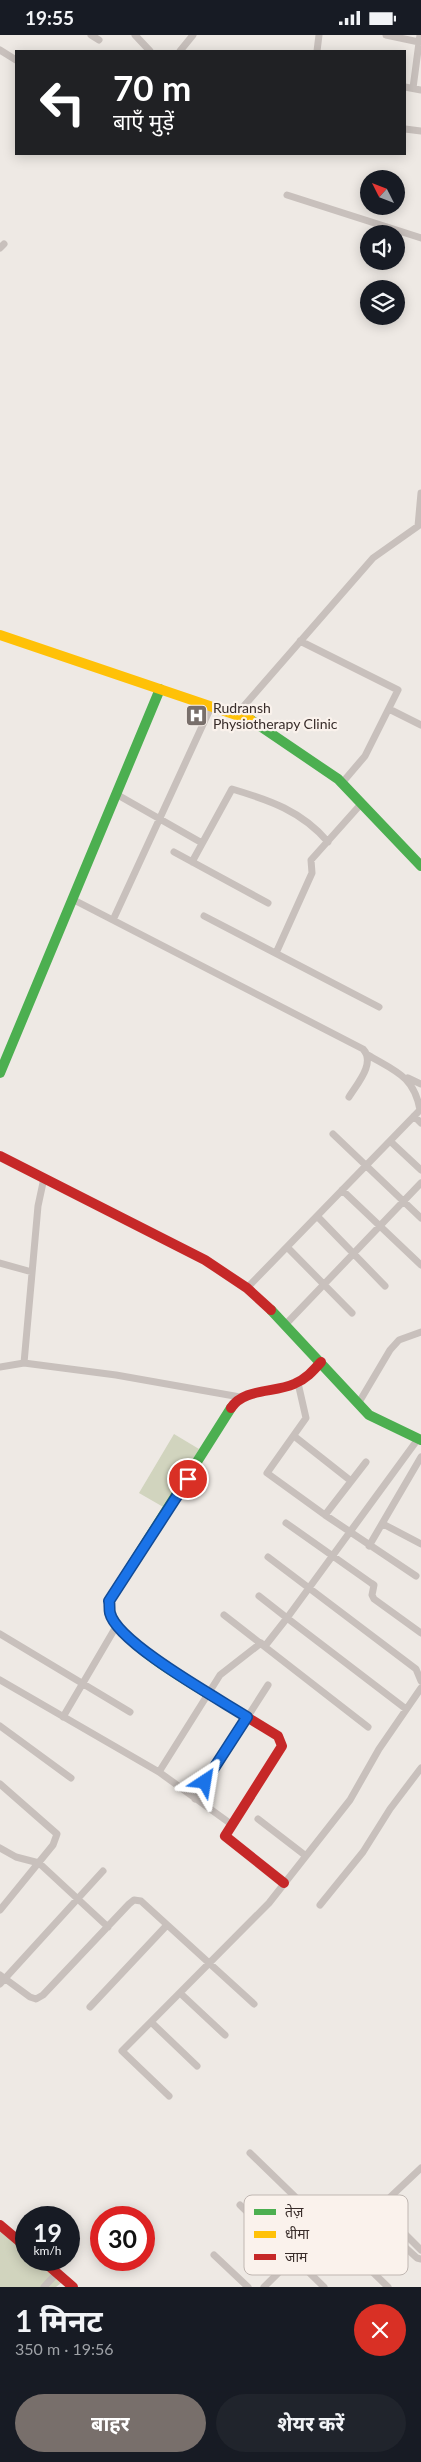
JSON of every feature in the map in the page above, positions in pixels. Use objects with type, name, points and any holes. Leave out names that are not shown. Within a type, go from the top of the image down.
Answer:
[{"type":"street","points":[[91,35],[99,40]]},
{"type":"street","points":[[135,35],[149,50]]},
{"type":"street","points":[[182,50],[192,35]]},
{"type":"street","points":[[317,50],[319,35]]},
{"type":"street","points":[[386,35],[420,38],[409,88],[421,90]]},
{"type":"street","points":[[0,50],[15,59]]},
{"type":"street","points":[[406,129],[421,131]]},
{"type":"street","points":[[288,195],[421,238]]},
{"type":"street","points":[[236,715],[374,557],[419,525],[421,493]]},
{"type":"street","points":[[0,635],[257,723],[342,783],[421,866]]},
{"type":"street","points":[[300,641],[398,690],[365,757],[342,783]]},
{"type":"street","points":[[0,1073],[160,689]]},
{"type":"street","points":[[113,920],[211,707]]},
{"type":"street","points":[[389,709],[421,725]]},
{"type":"street","points":[[192,862],[232,789],[278,803],[292,811],[328,842]]},
{"type":"street","points":[[116,794],[202,843]]},
{"type":"street","points":[[276,953],[312,873],[312,860],[361,804]]},
{"type":"street","points":[[174,852],[268,903]]},
{"type":"street","points":[[72,899],[363,1049],[368,1055],[403,1076],[421,1084]]},
{"type":"street","points":[[204,916],[379,1007]]},
{"type":"street","points":[[349,1097],[364,1072],[368,1055]]},
{"type":"street","points":[[247,1288],[420,1109],[415,1090],[403,1076]]},
{"type":"street","points":[[414,1116],[421,1123]]},
{"type":"street","points":[[333,1134],[421,1218]]},
{"type":"street","points":[[390,1141],[421,1170]]},
{"type":"street","points":[[0,1156],[205,1260],[247,1288],[286,1324],[369,1415],[419,1439],[287,1618],[263,1645],[228,1666],[220,1675],[159,1772]]},
{"type":"street","points":[[24,1363],[38,1206],[44,1178]]},
{"type":"street","points":[[286,1324],[421,1183]]},
{"type":"street","points":[[342,1190],[421,1265]]},
{"type":"street","points":[[317,1216],[384,1285]]},
{"type":"street","points":[[287,1247],[352,1313]]},
{"type":"street","points":[[0,1263],[32,1272]]},
{"type":"street","points":[[358,1404],[390,1350],[399,1340],[421,1332]]},
{"type":"street","points":[[0,1367],[24,1363],[200,1388],[240,1397],[286,1388],[298,1383],[314,1373],[321,1362]]},
{"type":"street","points":[[298,1383],[306,1418],[267,1473],[369,1546],[416,1576]]},
{"type":"street","points":[[240,1397],[109,1601],[110,1614],[117,1625],[154,1659],[278,1736],[282,1746],[225,1836],[284,1883]]},
{"type":"street","points":[[294,1436],[351,1481]]},
{"type":"street","points":[[369,1546],[421,1457]]},
{"type":"street","points":[[325,1515],[366,1462]]},
{"type":"street","points":[[286,1523],[374,1585],[372,1595],[379,1603],[421,1633]]},
{"type":"street","points":[[383,1524],[421,1544]]},
{"type":"street","points":[[268,1557],[419,1665],[421,1681]]},
{"type":"street","points":[[259,1597],[406,1709]]},
{"type":"street","points":[[224,1615],[368,1727]]},
{"type":"street","points":[[64,1717],[117,1625]]},
{"type":"street","points":[[0,1634],[130,1712]]},
{"type":"street","points":[[0,1680],[159,1772],[231,1824]]},
{"type":"street","points":[[195,1799],[268,1685]]},
{"type":"street","points":[[169,2096],[122,2051],[269,1903],[350,1800],[378,1749],[421,1688]]},
{"type":"street","points":[[0,1726],[71,1778]]},
{"type":"street","points":[[320,1905],[363,1852],[390,1809],[421,1769]]},
{"type":"street","points":[[0,1784],[57,1834],[54,1845],[0,1910]]},
{"type":"street","points":[[258,1819],[306,1856]]},
{"type":"street","points":[[0,1848],[16,1857],[39,1863],[108,1927]]},
{"type":"street","points":[[102,1871],[2,1979],[30,1997],[36,1999],[43,1995],[134,1900],[141,1901],[254,2004]]},
{"type":"street","points":[[90,2007],[167,1925]]},
{"type":"street","points":[[180,1993],[225,2035]]},
{"type":"street","points":[[151,2022],[197,2066]]},
{"type":"street","points":[[250,2153],[294,2195]]},
{"type":"street","points":[[393,2195],[419,2172]]},
{"type":"street","points":[[240,2205],[244,2209]]},
{"type":"street","points":[[0,2225],[15,2238]]},
{"type":"street","points":[[408,2236],[421,2249]]},
{"type":"street","points":[[408,2250],[421,2259]]},
{"type":"street","points":[[214,2255],[248,2287]]},
{"type":"street","points":[[55,2271],[73,2287]]},
{"type":"street","points":[[44,2287],[57,2273]]},
{"type":"street","points":[[264,2287],[276,2275]]},
{"type":"street","points":[[312,2275],[324,2287]]},
{"type":"street","points":[[376,2275],[388,2287]]},
{"type":"green space","points":[[174,1434],[199,1449],[165,1508],[139,1493]]},
{"type":"green space","points":[[0,2225],[15,2238],[15,2271],[54,2271],[65,2280],[56,2287],[0,2287]]},
{"type":"traffic: fast","points":[[0,1073],[160,689]]},
{"type":"traffic: fast","points":[[251,720],[338,779],[421,866]]},
{"type":"traffic: fast","points":[[271,1310],[369,1415],[421,1440]]},
{"type":"traffic: fast","points":[[231,1408],[109,1601],[109,1611],[121,1630],[151,1657],[242,1714]]},
{"type":"traffic: slow","points":[[0,635],[251,720]]},
{"type":"traffic: jam","points":[[0,1156],[205,1260],[247,1288],[271,1310]]},
{"type":"traffic: jam","points":[[231,1408],[244,1397],[251,1394],[286,1387],[298,1382],[309,1375],[321,1362]]},
{"type":"traffic: jam","points":[[242,1714],[278,1736],[282,1746],[225,1836],[284,1883]]},
{"type":"traffic: jam","points":[[0,2225],[15,2238]]},
{"type":"traffic: jam","points":[[55,2271],[73,2287]]},
{"type":"place","name":"Rudransh Physiotherapy Clinic","points":[[197,716]]},
{"type":"route","points":[[188,1479],[155,1527],[109,1601],[110,1614],[117,1625],[154,1659],[247,1717],[205,1782]]}]
